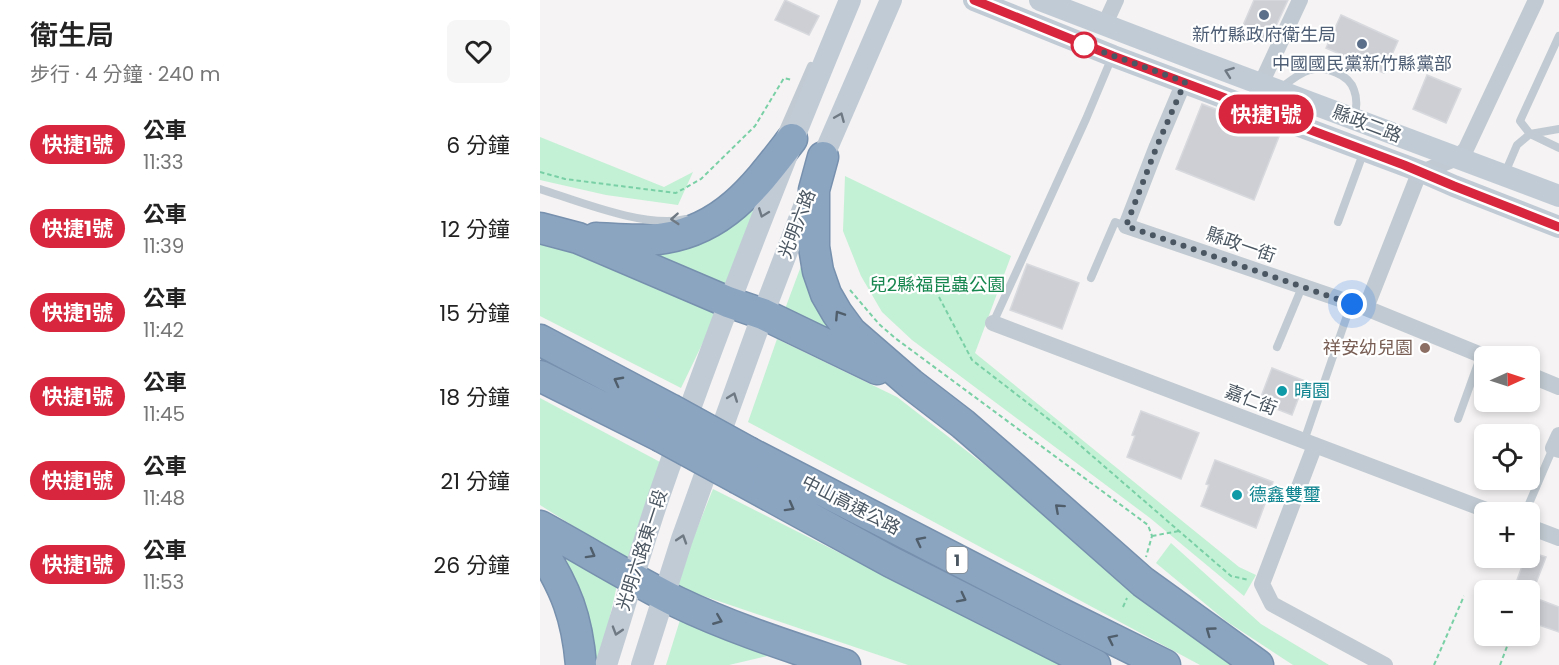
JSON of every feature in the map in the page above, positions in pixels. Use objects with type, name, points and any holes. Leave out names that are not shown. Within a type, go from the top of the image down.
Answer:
[{"type":"highway","points":[[578,238],[664,239],[689,232],[711,222],[737,204],[761,180],[792,139]]},
{"type":"highway","points":[[823,157],[814,190],[814,247],[818,271],[826,294],[850,332],[911,384],[963,424],[1143,582],[1258,665]]},
{"type":"highway","points":[[540,228],[578,238],[728,302],[763,314],[911,384]]},
{"type":"highway","name":"中山高速公路","points":[[540,340],[670,427],[744,466],[1064,615],[1165,665]]},
{"type":"highway","name":"中山高速公路","points":[[540,376],[670,427]]},
{"type":"highway","name":"中山高速公路","points":[[744,466],[891,562],[1095,665]]},
{"type":"highway","points":[[540,526],[665,595],[712,617],[769,640],[845,665]]},
{"type":"highway","points":[[540,548],[557,575],[571,608],[578,634],[581,665]]},
{"type":"main road","name":"光明六路","points":[[670,427],[728,302],[850,0]]},
{"type":"main road","name":"光明六路","points":[[713,452],[823,157],[891,0]]},
{"type":"main road","name":"縣政二路","points":[[974,0],[1113,56],[1422,172],[1559,227]]},
{"type":"main road","name":"縣政二路","points":[[1040,0],[1559,196]]},
{"type":"main road","name":"光明六路東一段","points":[[606,665],[658,499],[670,427]]},
{"type":"main road","name":"光明六路東一段","points":[[642,665],[682,539],[713,452]]},
{"type":"street","points":[[1105,24],[1116,0]]},
{"type":"street","points":[[1251,108],[1269,87],[1300,0]]},
{"type":"street","points":[[1359,306],[1422,172],[1456,158],[1466,149],[1536,0]]},
{"type":"street","points":[[1126,226],[1185,82]]},
{"type":"street","name":"縣政一街","points":[[1126,226],[1359,306],[1474,352]]},
{"type":"street","name":"嘉仁街","points":[[993,323],[1474,505]]},
{"type":"street","points":[[1540,379],[1559,387]]},
{"type":"street","points":[[1310,443],[1262,584],[1272,604],[1385,665]]},
{"type":"street","points":[[1540,530],[1559,537]]},
{"type":"lane","points":[[1559,36],[1521,121],[1530,134],[1559,148]]},
{"type":"lane","points":[[993,323],[1113,56]]},
{"type":"lane","points":[[718,206],[734,196],[754,178],[765,163],[780,136],[812,63]]},
{"type":"lane","points":[[1269,87],[1311,70],[1328,69],[1344,77],[1354,89],[1356,105],[1354,120]]},
{"type":"lane","points":[[1504,176],[1517,145],[1530,134],[1559,129]]},
{"type":"lane","points":[[1338,222],[1364,150]]},
{"type":"lane","points":[[540,189],[613,212],[650,220],[681,220],[691,217]]},
{"type":"lane","points":[[1090,278],[1115,222],[1126,226]]},
{"type":"lane","points":[[1277,347],[1302,287]]},
{"type":"lane","points":[[1310,443],[1359,306]]},
{"type":"lane","points":[[1458,419],[1474,380]]},
{"type":"lane","points":[[1530,502],[1557,444]]},
{"type":"path","points":[[540,172],[565,178],[676,193],[701,179],[755,126],[784,78],[797,81]]},
{"type":"path","points":[[954,277],[1005,297]]},
{"type":"path","points":[[848,287],[879,324],[895,338],[1148,525],[1152,536],[1146,557]]},
{"type":"path","points":[[939,297],[972,360],[1060,428],[1231,576],[1262,584]]},
{"type":"path","points":[[1152,536],[1179,531]]},
{"type":"path","points":[[1434,665],[1464,597]]},
{"type":"path","points":[[1500,665],[1507,646]]},
{"type":"green space","points":[[540,137],[664,187],[693,172],[678,205],[606,195],[540,180]]},
{"type":"green space","name":"兒2縣福昆蟲公園","points":[[845,176],[1011,256],[975,353],[1239,567],[1256,575],[1244,596],[1150,518],[912,340],[882,312],[861,276],[843,231]]},
{"type":"green space","points":[[758,206],[723,291],[630,254],[715,236]]},
{"type":"green space","points":[[540,243],[601,260],[722,303],[681,388],[540,316]]},
{"type":"green space","points":[[804,258],[839,337],[785,309]]},
{"type":"green space","points":[[777,339],[897,397],[1243,665],[1200,665],[748,422]]},
{"type":"green space","points":[[540,398],[660,462],[627,560],[540,505]]},
{"type":"green space","points":[[713,489],[1062,665],[908,665],[674,586]]},
{"type":"green space","points":[[1171,543],[1261,624],[1329,665],[1293,665],[1226,621],[1156,563]]},
{"type":"green space","points":[[564,551],[617,585],[599,665],[597,665]]},
{"type":"green space","points":[[680,620],[784,652],[729,665],[666,665]]},
{"type":"building","points":[[785,0],[819,16],[809,35],[775,20]]},
{"type":"building","name":"新竹縣政府衛生局","points":[[1254,0],[1288,0],[1268,43],[1241,30]]},
{"type":"building","name":"中國國民黨新竹縣黨部","points":[[1341,15],[1398,41],[1384,73],[1326,48]]},
{"type":"building","points":[[1427,75],[1461,89],[1446,123],[1413,109]]},
{"type":"building","points":[[1202,104],[1280,134],[1254,200],[1176,169]]},
{"type":"building","points":[[1027,264],[1079,283],[1062,329],[1010,310]]},
{"type":"building","name":"晴園","points":[[1272,368],[1305,381],[1292,415],[1259,402]]},
{"type":"building","points":[[1141,411],[1199,433],[1181,479],[1127,457]]},
{"type":"building","name":"德鑫雙璽","points":[[1215,460],[1273,482],[1256,528],[1201,506]]},
{"type":"building","points":[[1540,555],[1546,557],[1537,580],[1517,580],[1521,568],[1540,568]]},
{"type":"building","points":[[1540,600],[1559,607],[1559,632],[1540,625]]},
{"type":"bus line","name":"快捷1號","points":[[974,0],[1113,56],[1404,165],[1559,227]]},
{"type":"place","name":"新竹縣政府衛生局","points":[[1264,15]]},
{"type":"place","name":"中國國民黨新竹縣黨部","points":[[1362,44]]},
{"type":"place","name":"祥安幼兒園","points":[[1425,348]]},
{"type":"place","name":"晴園","points":[[1282,391]]},
{"type":"place","name":"德鑫雙璽","points":[[1237,495]]},
{"type":"route","points":[[1084,45],[1185,82],[1126,226],[1352,304]]}]
